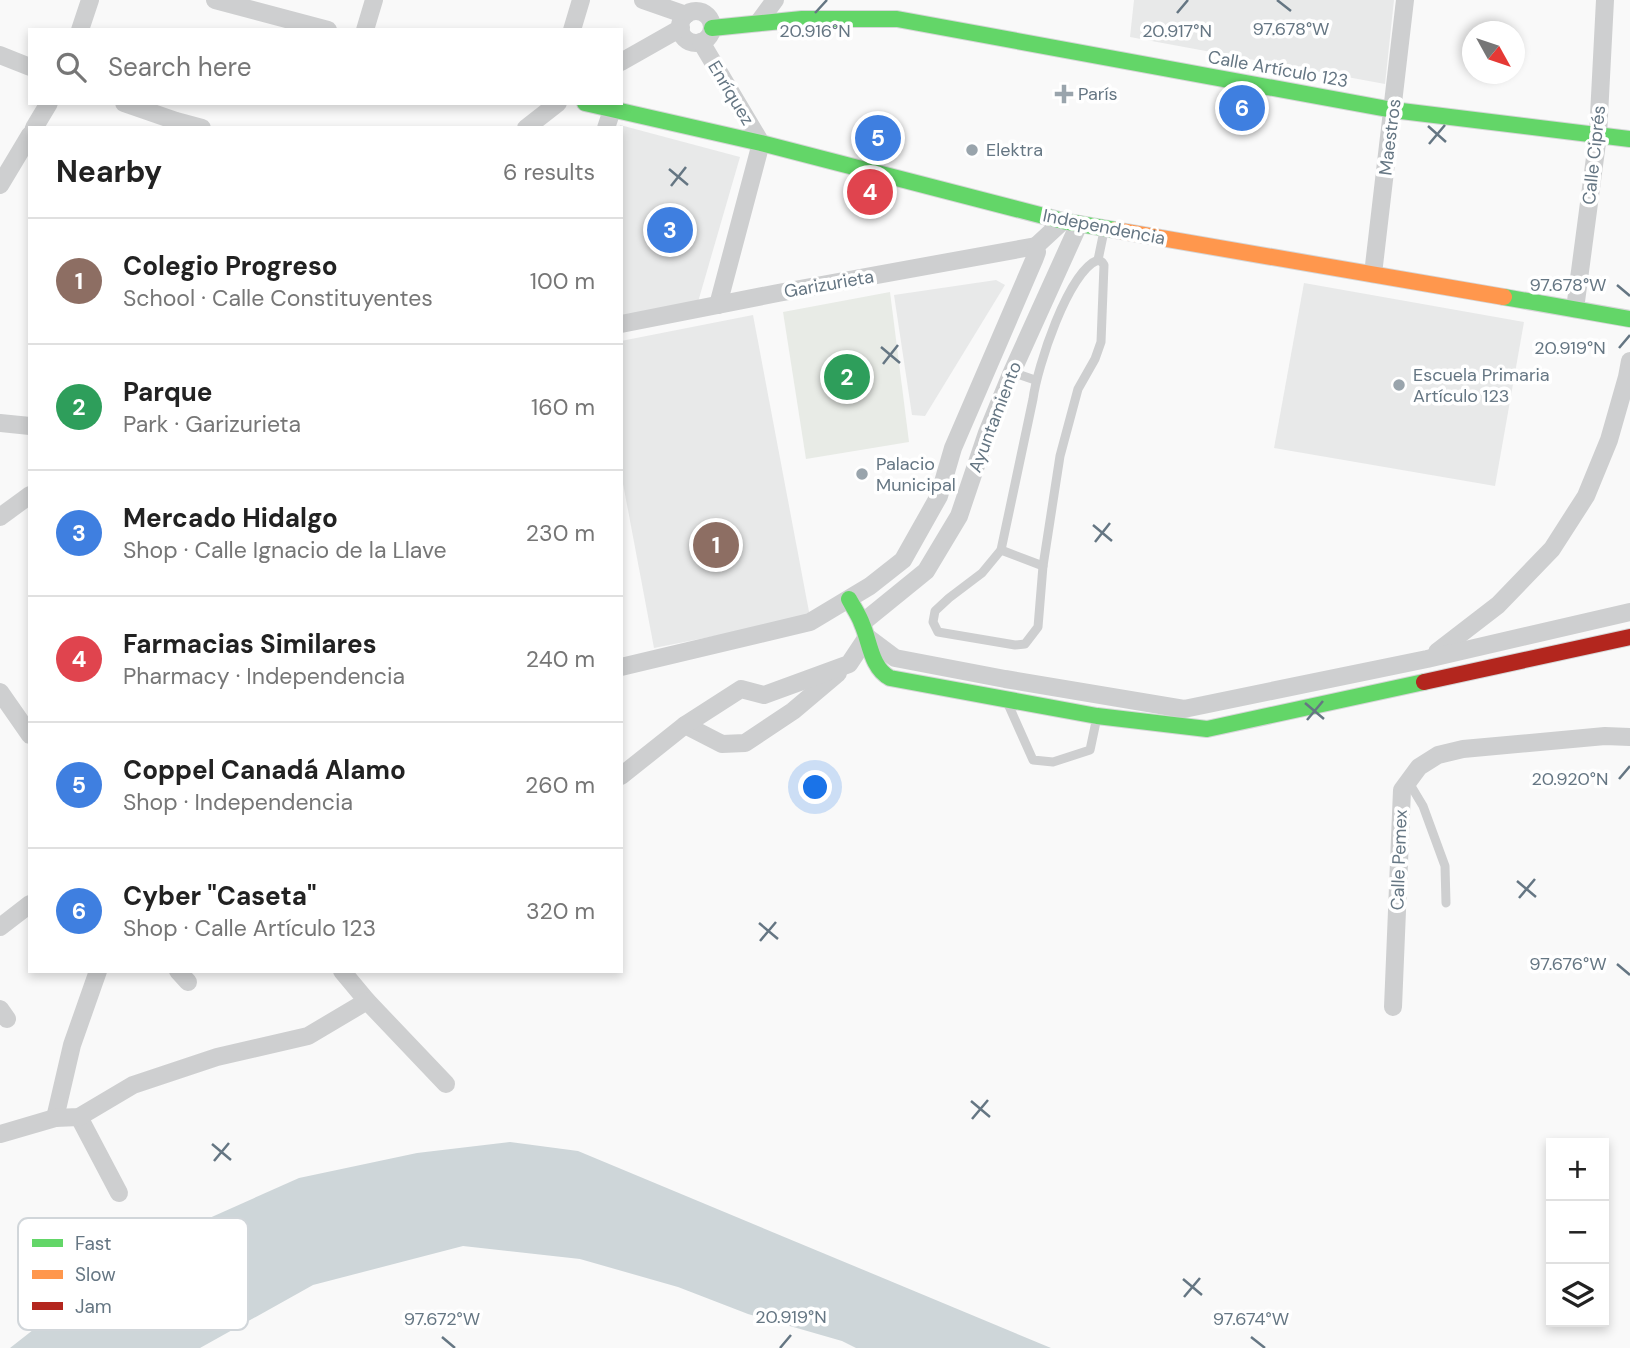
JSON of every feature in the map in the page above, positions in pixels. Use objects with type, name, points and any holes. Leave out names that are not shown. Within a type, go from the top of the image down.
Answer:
[{"type":"street","points":[[81,28],[90,0]]},
{"type":"street","points":[[215,0],[320,28]]},
{"type":"street","points":[[366,28],[374,0]]},
{"type":"street","points":[[573,28],[581,0]]},
{"type":"street","points":[[643,0],[683,21]]},
{"type":"street","points":[[758,23],[775,0]]},
{"type":"street","name":"Maestros","points":[[1373,274],[1405,0]]},
{"type":"street","name":"Calle Ciprés","points":[[1575,309],[1598,135],[1605,0]]},
{"type":"street","points":[[623,61],[695,11],[704,13],[710,19],[707,35],[692,42],[684,37],[683,21]]},
{"type":"street","name":"Calle Artículo 123","points":[[707,35],[758,23],[802,19],[897,19],[1393,110],[1630,139]]},
{"type":"street","name":"Enríquez","points":[[707,35],[761,143]]},
{"type":"street","points":[[0,55],[28,66]]},
{"type":"street","points":[[35,126],[48,105]]},
{"type":"street","points":[[129,105],[174,125]]},
{"type":"street","points":[[529,126],[555,105]]},
{"type":"street","name":"Independencia","points":[[593,105],[761,143],[1071,222],[1630,319]]},
{"type":"street","points":[[607,126],[612,110]]},
{"type":"street","points":[[0,185],[28,138]]},
{"type":"street","points":[[718,305],[761,143]]},
{"type":"street","points":[[1036,246],[1071,222]]},
{"type":"street","name":"Ayuntamiento","points":[[685,725],[722,744],[745,743],[793,710],[849,664],[864,630],[926,572],[959,516],[987,433],[1071,222]]},
{"type":"street","name":"Ayuntamiento","points":[[623,667],[810,622],[870,586],[903,559],[939,496],[953,448],[1034,260],[1036,246]]},
{"type":"street","name":"Garizurieta","points":[[623,324],[1036,246]]},
{"type":"street","points":[[1427,659],[1447,647],[1498,605],[1552,549],[1586,496],[1609,440],[1630,361]]},
{"type":"street","points":[[0,423],[27,421]]},
{"type":"street","points":[[0,517],[28,496]]},
{"type":"street","points":[[849,599],[877,667],[890,678],[1097,716],[1208,729],[1630,637]]},
{"type":"street","points":[[864,630],[895,658],[1185,709],[1427,659],[1630,612]]},
{"type":"street","points":[[623,774],[685,725],[741,689],[764,695],[849,664]]},
{"type":"street","points":[[0,692],[28,732]]},
{"type":"street","points":[[1408,781],[1419,767],[1438,755],[1463,749],[1605,736],[1630,737]]},
{"type":"street","name":"Calle Pemex","points":[[1393,1007],[1402,790],[1408,781]]},
{"type":"street","points":[[0,927],[28,906]]},
{"type":"street","points":[[55,1118],[72,1045],[97,973]]},
{"type":"street","points":[[344,973],[446,1084]]},
{"type":"street","points":[[0,1134],[55,1118],[79,1117],[133,1085],[218,1057],[308,1036],[367,1001]]},
{"type":"street","points":[[79,1117],[119,1193]]},
{"type":"lane","points":[[1098,260],[1105,228]]},
{"type":"lane","points":[[1098,260],[1104,265],[1101,342],[1096,359],[1078,389],[1060,456],[1043,566],[1038,627],[1025,644],[1015,646],[938,632],[933,622],[935,611],[982,573],[1001,550],[1035,380],[1072,288],[1080,274],[1098,260]]},
{"type":"lane","points":[[1012,372],[1035,380]]},
{"type":"lane","points":[[1001,550],[1043,566]]},
{"type":"lane","points":[[1005,679],[1006,698],[1033,760],[1053,762],[1090,750],[1098,695]]},
{"type":"lane","points":[[1408,781],[1423,806],[1445,866],[1446,902]]},
{"type":"shaded area","points":[[1134,0],[1394,0],[1385,84],[1130,37]]},
{"type":"shaded area","points":[[620,125],[740,157],[698,302],[623,316],[623,126]]},
{"type":"shaded area","points":[[996,280],[1005,285],[925,416],[912,415],[894,295]]},
{"type":"shaded area","name":"Escuela Primaria Artículo 123","points":[[1304,283],[1524,322],[1495,486],[1274,448]]},
{"type":"shaded area","points":[[890,292],[909,442],[806,459],[783,312]]},
{"type":"shaded area","points":[[753,315],[810,617],[654,648],[623,484],[623,341]]},
{"type":"shaded area","points":[[510,1142],[578,1151],[1051,1348],[856,1348],[842,1341],[748,1314],[678,1287],[580,1259],[463,1246],[313,1285],[248,1321],[248,1218],[209,1218],[299,1178],[417,1153]]},
{"type":"shaded area","points":[[33,1330],[232,1330],[200,1348],[10,1348]]},
{"type":"traffic: fast","points":[[712,28],[802,19],[897,19],[1393,110],[1630,139]]},
{"type":"traffic: fast","points":[[594,105],[761,143],[1063,221],[1115,230]]},
{"type":"traffic: fast","points":[[1504,297],[1630,319]]},
{"type":"traffic: fast","points":[[849,599],[861,621],[875,661],[890,678],[1097,716],[1207,729],[1424,682]]},
{"type":"traffic: slow","points":[[1115,230],[1504,297]]},
{"type":"traffic: jam","points":[[1424,682],[1630,637]]},
{"type":"place","name":"París","points":[[1064,94]]},
{"type":"place","name":"Cyber \"Caseta\"","points":[[1242,108]]},
{"type":"place","name":"Coppel Canadá Alamo","points":[[878,138]]},
{"type":"place","name":"Elektra","points":[[972,150]]},
{"type":"place","name":"Farmacias Similares","points":[[870,192]]},
{"type":"place","name":"Mercado Hidalgo","points":[[670,230]]},
{"type":"place","name":"Parque","points":[[847,377]]},
{"type":"place","name":"Escuela Primaria Artículo 123","points":[[1399,385]]},
{"type":"place","name":"Palacio Municipal","points":[[862,474]]},
{"type":"place","name":"Colegio Progreso","points":[[716,545]]}]
